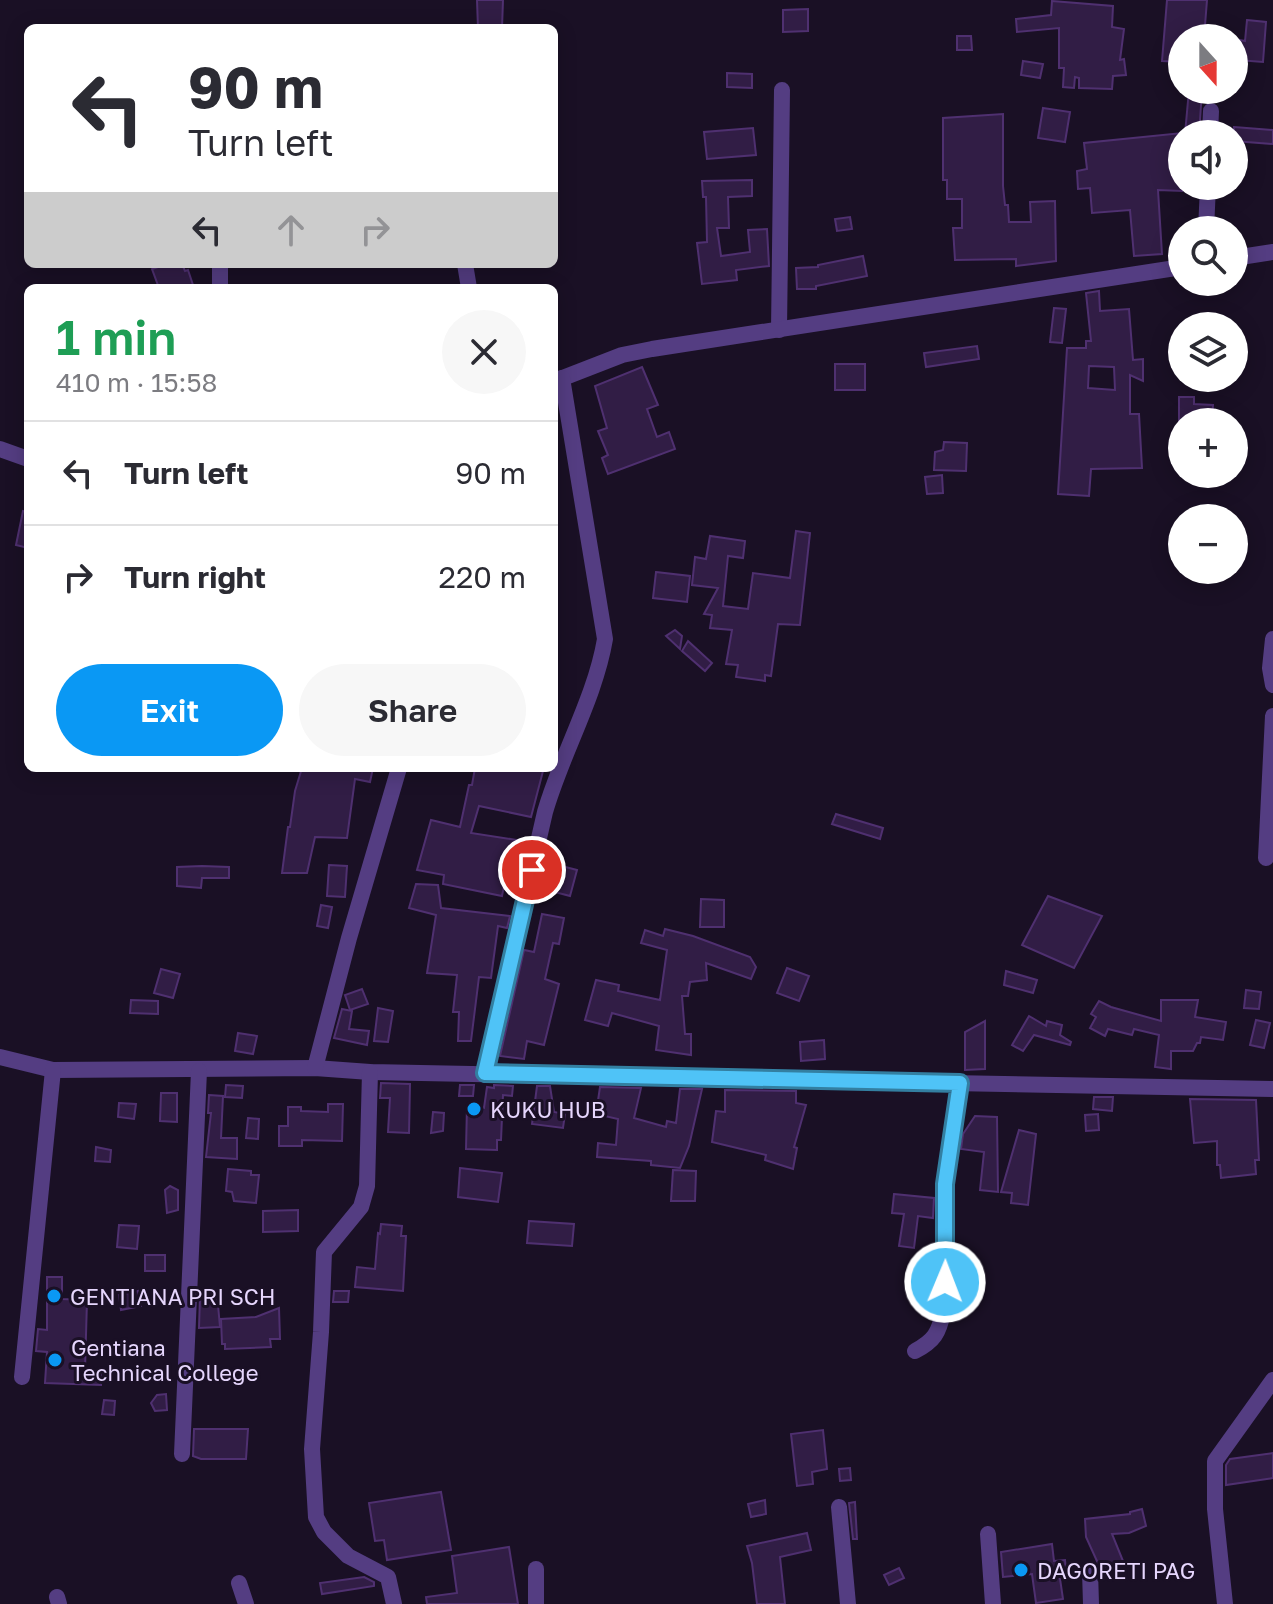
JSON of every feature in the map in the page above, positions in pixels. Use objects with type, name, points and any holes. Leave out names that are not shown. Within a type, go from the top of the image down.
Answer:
[{"type":"street","points":[[779,330],[782,90]]},
{"type":"street","points":[[1211,111],[1211,120]]},
{"type":"street","points":[[1248,256],[1273,252]]},
{"type":"street","points":[[558,770],[600,666],[605,639],[558,380],[622,355],[1168,269]]},
{"type":"street","points":[[0,449],[24,458]]},
{"type":"street","points":[[1273,639],[1270,668],[1273,685]]},
{"type":"street","points":[[1266,858],[1273,716]]},
{"type":"street","points":[[315,1068],[398,772]]},
{"type":"street","points":[[485,1073],[557,772]]},
{"type":"street","points":[[0,1057],[53,1070],[315,1068],[370,1072],[1273,1089],[1273,1100]]},
{"type":"street","points":[[22,1377],[53,1070]]},
{"type":"street","points":[[182,1454],[199,1071]]},
{"type":"street","points":[[370,1072],[367,1186],[361,1207],[324,1252],[312,1449],[316,1517],[320,1525],[348,1556],[388,1577],[394,1604]]},
{"type":"street","points":[[915,1351],[932,1342],[940,1332],[945,1184],[960,1083]]},
{"type":"street","points":[[1225,1604],[1215,1509],[1215,1461],[1273,1380]]},
{"type":"street","points":[[839,1507],[848,1604]]},
{"type":"street","points":[[988,1534],[993,1604]]},
{"type":"street","points":[[536,1569],[536,1604]]},
{"type":"street","points":[[1090,1571],[1091,1604]]},
{"type":"street","points":[[239,1583],[246,1604]]},
{"type":"building","points":[[477,0],[503,0],[502,24],[478,24]]},
{"type":"building","points":[[1167,0],[1207,0],[1205,24],[1168,24],[1168,61],[1162,61]]},
{"type":"building","points":[[1052,1],[1113,6],[1112,27],[1124,29],[1120,60],[1124,59],[1126,75],[1113,76],[1112,89],[1079,88],[1079,78],[1075,77],[1074,88],[1063,87],[1064,68],[1059,68],[1059,28],[1017,32],[1016,19],[1051,15]]},
{"type":"building","points":[[808,9],[808,31],[783,32],[783,10]]},
{"type":"building","points":[[1247,20],[1266,22],[1263,62],[1248,61]]},
{"type":"building","points":[[957,36],[971,36],[972,50],[957,50]]},
{"type":"building","points":[[1023,61],[1043,64],[1040,78],[1021,75]]},
{"type":"building","points":[[727,73],[752,74],[752,88],[727,87]]},
{"type":"building","points":[[1188,104],[1201,104],[1200,120],[1186,120]]},
{"type":"building","points":[[1043,108],[1070,112],[1065,142],[1038,138]]},
{"type":"building","points":[[1003,114],[1003,186],[1009,222],[1031,222],[1030,202],[1055,201],[1056,261],[1016,266],[1016,259],[955,260],[953,228],[962,228],[962,199],[947,199],[947,180],[943,180],[943,118]]},
{"type":"building","points":[[753,128],[756,155],[707,159],[704,132]]},
{"type":"building","points":[[1248,128],[1273,130],[1273,144],[1248,142]]},
{"type":"building","points":[[1168,134],[1168,190],[1158,190],[1162,254],[1134,256],[1130,210],[1092,213],[1090,188],[1078,189],[1077,171],[1087,169],[1084,143]]},
{"type":"building","points":[[752,180],[752,196],[728,197],[729,228],[717,228],[721,256],[750,252],[748,230],[767,229],[769,266],[736,270],[737,280],[702,284],[697,243],[707,242],[706,197],[703,197],[702,181]]},
{"type":"building","points":[[850,217],[852,229],[837,231],[835,219]]},
{"type":"building","points":[[863,256],[867,276],[816,286],[816,289],[797,289],[796,268],[818,267]]},
{"type":"building","points":[[184,268],[188,270],[193,284],[158,284],[152,269]]},
{"type":"building","points":[[1099,291],[1100,311],[1129,309],[1133,360],[1143,359],[1143,381],[1130,375],[1130,414],[1139,414],[1142,468],[1091,469],[1089,496],[1058,494],[1067,348],[1086,348],[1086,341],[1091,341],[1086,293]],"holes":[[[1089,366],[1114,367],[1115,390],[1088,388]]]},
{"type":"building","points":[[1054,308],[1066,309],[1062,343],[1050,342]]},
{"type":"building","points":[[977,346],[979,359],[926,367],[924,353]]},
{"type":"building","points":[[835,364],[865,364],[865,390],[835,390]]},
{"type":"building","points":[[642,367],[658,405],[647,409],[657,437],[669,432],[675,449],[608,474],[602,458],[608,455],[598,431],[607,428],[595,386]]},
{"type":"building","points":[[1179,397],[1194,397],[1194,404],[1213,405],[1213,408],[1179,408]]},
{"type":"building","points":[[944,442],[967,443],[966,471],[934,470],[935,452],[943,450]]},
{"type":"building","points":[[942,475],[943,493],[927,494],[925,477]]},
{"type":"building","points":[[23,511],[24,511],[24,547],[16,545]]},
{"type":"building","points":[[796,531],[810,533],[800,625],[778,624],[771,676],[765,675],[765,681],[736,677],[738,665],[726,664],[732,630],[710,628],[712,615],[704,614],[718,588],[692,585],[695,557],[706,559],[710,536],[745,541],[743,558],[728,556],[723,606],[748,609],[753,573],[790,578]]},
{"type":"building","points":[[656,572],[690,576],[687,602],[653,598]]},
{"type":"building","points":[[675,630],[682,636],[680,649],[666,636]]},
{"type":"building","points":[[688,641],[712,663],[705,671],[682,651]]},
{"type":"building","points":[[301,772],[372,772],[370,782],[355,779],[347,838],[315,837],[307,873],[282,873],[288,827]]},
{"type":"building","points":[[474,772],[543,772],[531,817],[479,806],[471,833],[517,840],[509,882],[505,881],[502,896],[443,884],[444,875],[417,870],[431,820],[460,827],[469,785],[472,785]]},
{"type":"building","points":[[836,814],[883,828],[880,839],[832,824]]},
{"type":"building","points":[[554,864],[577,870],[570,896],[547,890]]},
{"type":"building","points":[[329,865],[347,866],[345,897],[327,896]]},
{"type":"building","points":[[177,867],[229,867],[229,878],[202,878],[201,888],[177,886]]},
{"type":"building","points":[[416,884],[438,885],[441,908],[510,916],[507,928],[498,926],[491,978],[479,977],[471,1041],[458,1041],[459,1012],[453,1012],[457,975],[427,973],[436,915],[409,908]]},
{"type":"building","points":[[1048,896],[1102,916],[1074,968],[1022,945]]},
{"type":"building","points":[[701,899],[724,900],[724,927],[700,927]]},
{"type":"building","points":[[321,905],[332,907],[328,928],[317,926]]},
{"type":"building","points":[[542,914],[564,918],[559,944],[553,943],[545,979],[559,984],[544,1045],[527,1041],[524,1059],[500,1056],[524,950],[534,952]]},
{"type":"building","points":[[665,929],[750,957],[756,967],[751,979],[706,963],[707,980],[690,982],[688,996],[682,996],[685,1034],[691,1034],[691,1055],[656,1050],[659,1026],[612,1013],[608,1026],[585,1020],[596,980],[619,985],[618,991],[660,1000],[667,950],[641,943],[645,930],[663,936]]},
{"type":"building","points":[[787,968],[809,976],[799,1001],[777,993]]},
{"type":"building","points":[[161,969],[180,974],[173,998],[154,993]]},
{"type":"building","points":[[1006,971],[1037,980],[1033,993],[1004,985]]},
{"type":"building","points":[[362,989],[368,1004],[350,1010],[345,995]]},
{"type":"building","points":[[1246,990],[1261,992],[1259,1009],[1244,1008]]},
{"type":"building","points":[[131,1000],[158,1001],[158,1014],[130,1013]]},
{"type":"building","points":[[1161,1000],[1198,1000],[1195,1017],[1226,1022],[1223,1040],[1201,1037],[1193,1051],[1171,1051],[1171,1069],[1155,1067],[1159,1035],[1134,1029],[1132,1035],[1108,1029],[1105,1036],[1090,1028],[1096,1017],[1091,1014],[1099,1001],[1161,1021]]},
{"type":"building","points":[[378,1008],[393,1011],[388,1042],[374,1041]]},
{"type":"building","points":[[342,1009],[352,1011],[349,1029],[369,1031],[367,1045],[334,1038]]},
{"type":"building","points":[[1029,1016],[1046,1026],[1047,1021],[1062,1025],[1060,1035],[1071,1042],[1070,1045],[1034,1035],[1023,1051],[1012,1045]]},
{"type":"building","points":[[1256,1020],[1270,1023],[1264,1048],[1250,1045]]},
{"type":"building","points":[[985,1021],[985,1069],[965,1070],[965,1032]]},
{"type":"building","points":[[238,1033],[257,1036],[253,1054],[235,1051]]},
{"type":"building","points":[[824,1040],[825,1059],[801,1061],[800,1042]]},
{"type":"building","points":[[381,1083],[410,1084],[409,1133],[388,1132],[390,1098],[380,1098]]},
{"type":"building","points":[[226,1085],[243,1086],[242,1098],[225,1097]]},
{"type":"building","points":[[460,1085],[474,1085],[473,1096],[459,1096]]},
{"type":"building","points":[[494,1085],[513,1086],[512,1096],[503,1095],[501,1140],[497,1140],[497,1150],[466,1149],[467,1106],[484,1108],[487,1087],[494,1088]]},
{"type":"building","points":[[537,1086],[550,1086],[554,1112],[565,1114],[563,1128],[532,1124]]},
{"type":"building","points":[[600,1087],[641,1088],[634,1118],[666,1127],[667,1121],[676,1123],[680,1089],[702,1089],[689,1146],[680,1168],[651,1165],[651,1161],[597,1157],[598,1143],[616,1145],[618,1119],[596,1114]]},
{"type":"building","points":[[725,1090],[796,1091],[796,1103],[806,1105],[794,1147],[797,1148],[793,1169],[765,1160],[766,1155],[712,1142],[716,1111],[725,1112]]},
{"type":"building","points":[[161,1093],[177,1093],[177,1122],[160,1121]]},
{"type":"building","points":[[209,1095],[223,1096],[221,1138],[237,1138],[237,1159],[206,1157],[211,1113],[208,1113]]},
{"type":"building","points":[[1094,1097],[1113,1097],[1112,1111],[1093,1109]]},
{"type":"building","points":[[1190,1099],[1256,1100],[1259,1160],[1255,1160],[1256,1174],[1221,1178],[1220,1165],[1217,1165],[1217,1141],[1194,1143]]},
{"type":"building","points":[[119,1103],[136,1104],[134,1119],[118,1117]]},
{"type":"building","points":[[328,1104],[343,1104],[342,1141],[302,1140],[302,1146],[279,1146],[279,1126],[288,1126],[288,1107],[328,1112]]},
{"type":"building","points":[[433,1112],[444,1113],[443,1131],[431,1133]]},
{"type":"building","points":[[1098,1114],[1099,1130],[1086,1131],[1085,1115]]},
{"type":"building","points":[[975,1116],[997,1117],[998,1192],[980,1190],[984,1152],[961,1149],[963,1134]]},
{"type":"building","points":[[248,1118],[259,1119],[258,1139],[246,1138]]},
{"type":"building","points":[[1019,1130],[1036,1134],[1028,1205],[1011,1203],[1012,1193],[1001,1192]]},
{"type":"building","points":[[96,1147],[111,1150],[110,1162],[95,1161]]},
{"type":"building","points":[[460,1168],[502,1173],[498,1202],[458,1197]]},
{"type":"building","points":[[228,1169],[251,1171],[251,1175],[259,1175],[256,1203],[234,1201],[232,1192],[226,1191]]},
{"type":"building","points":[[673,1170],[696,1171],[695,1201],[671,1201]]},
{"type":"building","points":[[170,1186],[178,1190],[178,1210],[167,1213],[165,1190]]},
{"type":"building","points":[[894,1194],[934,1198],[933,1218],[918,1216],[914,1248],[899,1246],[904,1214],[892,1213]]},
{"type":"building","points":[[298,1210],[298,1231],[263,1232],[263,1211]]},
{"type":"building","points":[[529,1221],[574,1224],[572,1246],[527,1243]]},
{"type":"building","points":[[381,1224],[402,1226],[401,1236],[406,1236],[403,1291],[355,1287],[357,1267],[375,1269]]},
{"type":"building","points":[[119,1225],[139,1226],[137,1249],[117,1247]]},
{"type":"building","points":[[145,1255],[165,1255],[165,1271],[145,1271]]},
{"type":"building","points":[[47,1277],[62,1277],[62,1299],[87,1300],[85,1370],[101,1371],[101,1385],[45,1383],[47,1352],[36,1351],[38,1329],[47,1330]]},
{"type":"building","points":[[138,1291],[141,1306],[121,1310],[119,1295]]},
{"type":"building","points":[[334,1291],[349,1291],[348,1302],[333,1302]]},
{"type":"building","points":[[217,1294],[220,1327],[199,1328],[200,1296]]},
{"type":"building","points":[[279,1308],[280,1339],[270,1339],[271,1347],[225,1349],[221,1319],[256,1317]]},
{"type":"building","points":[[166,1394],[167,1410],[155,1411],[151,1403],[157,1395]]},
{"type":"building","points":[[104,1400],[115,1401],[114,1415],[102,1414]]},
{"type":"building","points":[[194,1429],[248,1429],[246,1459],[201,1459],[193,1456]]},
{"type":"building","points":[[823,1430],[827,1469],[812,1472],[813,1484],[797,1486],[791,1434]]},
{"type":"building","points":[[1273,1453],[1273,1478],[1226,1485],[1226,1465],[1230,1459]]},
{"type":"building","points":[[850,1468],[851,1480],[840,1481],[839,1469]]},
{"type":"building","points":[[441,1492],[451,1550],[387,1560],[384,1540],[375,1541],[369,1503]]},
{"type":"building","points":[[765,1500],[766,1514],[751,1517],[748,1504]]},
{"type":"building","points":[[855,1502],[857,1539],[853,1539],[849,1503]]},
{"type":"building","points":[[1142,1509],[1146,1526],[1129,1533],[1112,1534],[1123,1561],[1101,1570],[1086,1537],[1085,1519],[1130,1514]]},
{"type":"building","points":[[807,1533],[811,1550],[780,1557],[785,1604],[757,1604],[747,1546]]},
{"type":"building","points":[[1052,1544],[1054,1561],[1065,1560],[1066,1571],[1059,1572],[1063,1599],[1036,1603],[1032,1574],[1003,1577],[1001,1552]]},
{"type":"building","points":[[509,1547],[518,1604],[427,1604],[426,1597],[457,1593],[452,1556]]},
{"type":"building","points":[[899,1568],[904,1578],[889,1585],[884,1575]]},
{"type":"building","points":[[364,1577],[374,1582],[374,1586],[322,1594],[320,1583]]},
{"type":"place","name":"KUKU HUB","points":[[474,1109]]},
{"type":"place","name":"GENTIANA PRI SCH","points":[[54,1296]]},
{"type":"place","name":"Gentiana Technical College","points":[[55,1360]]},
{"type":"place","name":"DAGORETI PAG","points":[[1021,1570]]},
{"type":"route","points":[[532,870],[485,1073],[960,1083],[945,1184],[945,1282]]}]
